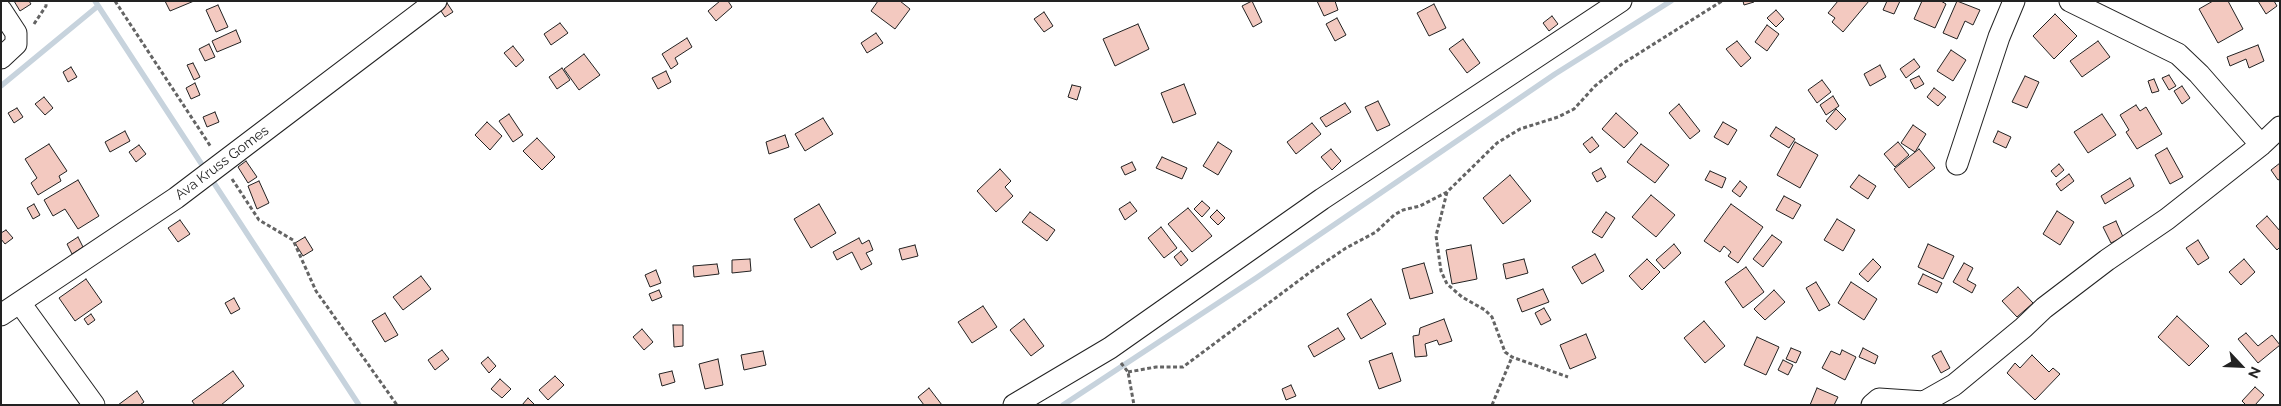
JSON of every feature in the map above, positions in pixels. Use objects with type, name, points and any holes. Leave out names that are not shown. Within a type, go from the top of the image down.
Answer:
[{"type":"street","name":"Ava Kruss Gomes","points":[[1,315],[176,198],[436,1]]},
{"type":"street","points":[[1014,405],[1110,348],[1322,199],[1621,1]]},
{"type":"street","points":[[1957,164],[1999,37],[2014,1]]},
{"type":"street","points":[[2070,1],[2178,54],[2199,74],[2261,145]]},
{"type":"street","points":[[1,10],[16,32],[16,44],[1,58]]},
{"type":"street","points":[[1872,405],[1879,399],[1924,402],[1954,385],[2023,328],[2044,308],[2107,260],[2167,220],[2261,145],[2280,127]]},
{"type":"street","points":[[20,303],[94,405]]},
{"type":"path","points":[[115,1],[216,155]]},
{"type":"path","points":[[1134,405],[1128,372],[1156,367],[1183,367],[1309,273],[1346,248],[1376,232],[1394,215],[1403,210],[1420,206],[1447,192],[1497,143],[1526,126],[1558,117],[1574,109],[1595,86],[1622,64],[1722,1]]},
{"type":"path","points":[[227,172],[259,220],[293,240],[316,292],[398,405]]},
{"type":"path","points":[[1447,192],[1436,236],[1441,271],[1447,284],[1454,291],[1485,310],[1492,317],[1505,352],[1512,357],[1568,377]]},
{"type":"path","points":[[1492,405],[1512,357]]},
{"type":"building","points":[[14,1],[29,1],[31,4],[20,11]]},
{"type":"building","points":[[165,1],[194,1],[170,11]]},
{"type":"building","points":[[720,1],[728,1],[732,7],[716,21],[708,11]]},
{"type":"building","points":[[878,1],[900,1],[910,9],[895,29],[871,11]]},
{"type":"building","points":[[1252,1],[1262,22],[1253,27],[1242,6]]},
{"type":"building","points":[[1317,1],[1335,1],[1338,10],[1324,16]]},
{"type":"building","points":[[1743,1],[1753,1],[1754,2],[1744,5]]},
{"type":"building","points":[[1838,1],[1869,1],[1843,32],[1832,22],[1835,18],[1828,13]]},
{"type":"building","points":[[1887,1],[1900,1],[1894,14],[1883,10]]},
{"type":"building","points":[[1922,1],[1941,1],[1946,4],[1935,28],[1914,19]]},
{"type":"building","points":[[1957,1],[1980,10],[1973,25],[1965,21],[1957,39],[1943,33]]},
{"type":"building","points":[[2213,1],[2228,1],[2243,29],[2218,43],[2199,9]]},
{"type":"building","points":[[2258,1],[2274,1],[2277,6],[2266,14]]},
{"type":"building","points":[[447,3],[453,12],[445,17],[439,8]]},
{"type":"building","points":[[1434,4],[1446,28],[1429,36],[1417,13]]},
{"type":"building","points":[[218,5],[228,27],[216,32],[206,10]]},
{"type":"building","points":[[1776,10],[1784,19],[1776,27],[1767,18]]},
{"type":"building","points":[[1044,12],[1053,26],[1044,32],[1034,19]]},
{"type":"building","points":[[2055,14],[2077,36],[2054,59],[2033,36]]},
{"type":"building","points":[[1552,16],[1558,24],[1549,31],[1543,23]]},
{"type":"building","points":[[1337,18],[1346,35],[1335,41],[1326,24]]},
{"type":"building","points":[[560,23],[568,33],[551,45],[544,34]]},
{"type":"building","points":[[1138,24],[1149,49],[1115,66],[1103,39]]},
{"type":"building","points":[[1767,25],[1779,34],[1767,51],[1755,42]]},
{"type":"building","points":[[236,30],[241,42],[217,52],[212,41]]},
{"type":"building","points":[[876,33],[883,43],[867,53],[861,43]]},
{"type":"building","points":[[687,38],[692,47],[675,58],[678,64],[671,69],[662,54]]},
{"type":"building","points":[[1463,39],[1480,63],[1467,73],[1449,49]]},
{"type":"building","points":[[1737,41],[1751,58],[1741,67],[1726,49]]},
{"type":"building","points":[[2098,41],[2110,57],[2082,77],[2070,61]]},
{"type":"building","points":[[209,44],[215,57],[205,61],[199,49]]},
{"type":"building","points":[[2258,45],[2264,61],[2249,68],[2246,59],[2230,66],[2227,57]]},
{"type":"building","points":[[513,46],[524,60],[516,67],[504,53]]},
{"type":"building","points":[[1951,50],[1966,60],[1953,81],[1937,71]]},
{"type":"building","points":[[584,54],[600,75],[579,90],[564,69]]},
{"type":"building","points":[[1914,59],[1920,67],[1906,78],[1900,69]]},
{"type":"building","points":[[193,63],[200,77],[194,80],[187,65]]},
{"type":"building","points":[[1880,65],[1886,77],[1870,86],[1864,74]]},
{"type":"building","points":[[71,67],[77,77],[68,82],[63,72]]},
{"type":"building","points":[[562,68],[570,80],[557,89],[549,77]]},
{"type":"building","points":[[666,71],[671,82],[658,89],[652,78]]},
{"type":"building","points":[[2169,75],[2176,86],[2169,90],[2162,78]]},
{"type":"building","points":[[1919,76],[1924,84],[1915,89],[1910,80]]},
{"type":"building","points":[[2025,76],[2039,82],[2027,108],[2012,102]]},
{"type":"building","points":[[2154,79],[2159,91],[2152,93],[2148,81]]},
{"type":"building","points":[[1822,80],[1831,92],[1817,103],[1808,90]]},
{"type":"building","points":[[195,83],[200,95],[191,99],[186,88]]},
{"type":"building","points":[[1184,84],[1196,114],[1173,123],[1161,93]]},
{"type":"building","points":[[1072,85],[1081,87],[1077,100],[1068,97]]},
{"type":"building","points":[[2182,86],[2190,98],[2182,104],[2174,91]]},
{"type":"building","points":[[1934,88],[1946,97],[1938,106],[1927,97]]},
{"type":"building","points":[[1833,96],[1839,106],[1826,115],[1820,105]]},
{"type":"building","points":[[44,97],[53,108],[45,115],[35,104]]},
{"type":"building","points":[[1378,101],[1390,125],[1377,131],[1365,107]]},
{"type":"building","points":[[1345,103],[1351,112],[1326,127],[1320,118]]},
{"type":"building","points":[[1679,104],[1700,131],[1690,139],[1669,113]]},
{"type":"building","points":[[2136,105],[2140,111],[2146,107],[2162,134],[2137,149],[2126,132],[2129,130],[2120,115]]},
{"type":"building","points":[[17,108],[23,117],[14,123],[8,113]]},
{"type":"building","points":[[1836,109],[1846,119],[1836,130],[1826,121]]},
{"type":"building","points":[[215,112],[219,122],[207,127],[203,117]]},
{"type":"building","points":[[1616,113],[1638,133],[1624,148],[1602,129]]},
{"type":"building","points":[[509,114],[523,135],[513,142],[499,121]]},
{"type":"building","points":[[2102,114],[2116,135],[2088,153],[2074,132]]},
{"type":"building","points":[[823,118],[833,134],[805,151],[795,134]]},
{"type":"building","points":[[487,122],[502,136],[490,150],[475,135]]},
{"type":"building","points":[[1723,122],[1737,130],[1728,145],[1714,137]]},
{"type":"building","points":[[1312,123],[1321,134],[1296,154],[1287,142]]},
{"type":"building","points":[[1913,125],[1926,134],[1915,152],[1901,143]]},
{"type":"building","points":[[1776,127],[1795,139],[1789,148],[1770,136]]},
{"type":"building","points":[[125,131],[130,141],[110,152],[105,142]]},
{"type":"building","points":[[1998,131],[2011,137],[2006,148],[1993,142]]},
{"type":"building","points":[[785,135],[789,147],[769,154],[766,142]]},
{"type":"building","points":[[1592,137],[1599,146],[1590,153],[1583,144]]},
{"type":"building","points":[[537,138],[555,157],[542,170],[523,151]]},
{"type":"building","points":[[1218,142],[1232,151],[1218,175],[1203,166]]},
{"type":"building","points":[[1795,142],[1818,155],[1800,188],[1777,175]]},
{"type":"building","points":[[1898,142],[1909,155],[1895,167],[1884,154]]},
{"type":"building","points":[[49,144],[67,171],[59,176],[61,181],[38,195],[31,183],[37,178],[25,159]]},
{"type":"building","points":[[1641,144],[1669,165],[1655,183],[1627,162]]},
{"type":"building","points":[[139,145],[146,154],[136,162],[129,152]]},
{"type":"building","points":[[2167,148],[2183,177],[2170,184],[2155,155]]},
{"type":"building","points":[[1331,149],[1341,161],[1332,170],[1321,157]]},
{"type":"building","points":[[1919,149],[1935,168],[1909,188],[1894,169]]},
{"type":"building","points":[[1162,157],[1187,168],[1182,179],[1156,168]]},
{"type":"building","points":[[246,161],[257,177],[248,183],[238,167]]},
{"type":"building","points":[[1132,162],[1136,170],[1125,175],[1121,167]]},
{"type":"building","points":[[2280,163],[2280,179],[2278,180],[2271,170]]},
{"type":"building","points":[[2059,164],[2064,170],[2056,177],[2051,171]]},
{"type":"building","points":[[1601,168],[1606,177],[1597,182],[1592,173]]},
{"type":"building","points":[[1000,169],[1011,181],[1005,187],[1013,196],[996,212],[977,191]]},
{"type":"building","points":[[1710,171],[1726,178],[1722,188],[1705,180]]},
{"type":"building","points":[[2069,174],[2074,181],[2061,191],[2056,184]]},
{"type":"building","points":[[1510,175],[1531,201],[1503,224],[1483,198]]},
{"type":"building","points":[[1859,175],[1876,186],[1868,199],[1850,187]]},
{"type":"building","points":[[2130,178],[2134,186],[2105,204],[2101,196]]},
{"type":"building","points":[[78,180],[99,216],[78,229],[65,209],[53,216],[44,200]]},
{"type":"building","points":[[259,181],[269,203],[257,209],[248,186]]},
{"type":"building","points":[[1740,181],[1747,187],[1740,197],[1732,191]]},
{"type":"building","points":[[1651,195],[1675,215],[1656,237],[1632,217]]},
{"type":"building","points":[[1784,196],[1801,205],[1793,219],[1776,210]]},
{"type":"building","points":[[1202,201],[1210,208],[1202,217],[1194,209]]},
{"type":"building","points":[[1130,202],[1137,211],[1125,220],[1119,209]]},
{"type":"building","points":[[34,204],[40,215],[33,219],[27,208]]},
{"type":"building","points":[[819,204],[836,233],[811,248],[794,219]]},
{"type":"building","points":[[1731,204],[1763,227],[1738,263],[1728,256],[1731,252],[1724,246],[1720,252],[1704,241]]},
{"type":"building","points":[[1188,208],[1212,236],[1192,252],[1168,224]]},
{"type":"building","points":[[1217,210],[1225,218],[1218,225],[1210,217]]},
{"type":"building","points":[[2057,211],[2074,222],[2060,245],[2043,234]]},
{"type":"building","points":[[1030,212],[1055,230],[1047,241],[1022,222]]},
{"type":"building","points":[[1606,212],[1615,218],[1602,238],[1592,232]]},
{"type":"building","points":[[2267,216],[2280,231],[2280,247],[2277,250],[2256,226]]},
{"type":"building","points":[[1837,219],[1855,230],[1843,251],[1824,240]]},
{"type":"building","points":[[180,220],[190,234],[178,242],[168,228]]},
{"type":"building","points":[[2116,221],[2123,237],[2111,243],[2103,227]]},
{"type":"building","points":[[1161,227],[1177,248],[1164,258],[1148,238]]},
{"type":"building","points":[[6,230],[13,238],[5,244],[1,239],[1,233]]},
{"type":"building","points":[[1772,235],[1782,242],[1763,267],[1753,259]]},
{"type":"building","points":[[78,237],[83,247],[72,254],[67,244]]},
{"type":"building","points":[[305,237],[313,250],[303,256],[295,243]]},
{"type":"building","points":[[859,238],[862,244],[869,240],[873,250],[866,253],[872,264],[861,270],[852,252],[837,260],[833,252]]},
{"type":"building","points":[[2198,240],[2209,258],[2198,265],[2186,248]]},
{"type":"building","points":[[1674,244],[1681,253],[1664,269],[1656,260]]},
{"type":"building","points":[[1928,244],[1954,256],[1943,279],[1918,267]]},
{"type":"building","points":[[915,245],[918,256],[902,260],[899,249]]},
{"type":"building","points":[[1471,245],[1477,279],[1452,284],[1446,250]]},
{"type":"building","points":[[1181,251],[1188,260],[1181,266],[1174,257]]},
{"type":"building","points":[[1595,254],[1604,271],[1582,284],[1572,267]]},
{"type":"building","points":[[750,259],[751,271],[732,273],[732,260]]},
{"type":"building","points":[[1524,259],[1528,273],[1506,279],[1503,264]]},
{"type":"building","points":[[1647,259],[1660,272],[1642,290],[1629,276]]},
{"type":"building","points":[[1873,259],[1881,267],[1868,282],[1859,274]]},
{"type":"building","points":[[2244,259],[2255,272],[2241,285],[2229,272]]},
{"type":"building","points":[[1424,263],[1433,293],[1410,299],[1402,269]]},
{"type":"building","points":[[1964,263],[1973,268],[1967,280],[1976,285],[1972,293],[1953,282]]},
{"type":"building","points":[[717,264],[719,274],[694,277],[693,266]]},
{"type":"building","points":[[1746,267],[1764,292],[1743,308],[1725,282]]},
{"type":"building","points":[[656,270],[661,283],[650,287],[645,275]]},
{"type":"building","points":[[1923,274],[1942,283],[1937,293],[1918,284]]},
{"type":"building","points":[[421,276],[431,289],[403,310],[393,297]]},
{"type":"building","points":[[86,279],[102,302],[75,321],[59,298]]},
{"type":"building","points":[[1816,282],[1830,305],[1819,311],[1806,288]]},
{"type":"building","points":[[1851,282],[1877,299],[1864,320],[1838,303]]},
{"type":"building","points":[[2018,287],[2033,303],[2017,317],[2002,301]]},
{"type":"building","points":[[1543,289],[1549,302],[1522,312],[1517,299]]},
{"type":"building","points":[[659,290],[662,297],[652,301],[649,294]]},
{"type":"building","points":[[1774,290],[1785,302],[1765,320],[1754,309]]},
{"type":"building","points":[[234,298],[240,309],[231,314],[225,303]]},
{"type":"building","points":[[1371,299],[1386,324],[1361,339],[1347,314]]},
{"type":"building","points":[[983,306],[997,327],[972,343],[958,322]]},
{"type":"building","points":[[1544,308],[1551,320],[1541,325],[1535,313]]},
{"type":"building","points":[[385,313],[398,335],[385,342],[372,321]]},
{"type":"building","points":[[91,314],[95,320],[88,325],[84,319]]},
{"type":"building","points":[[2177,316],[2209,346],[2189,366],[2158,337]]},
{"type":"building","points":[[1024,319],[1044,346],[1031,356],[1010,330]]},
{"type":"building","points":[[1444,319],[1452,341],[1439,345],[1437,340],[1425,344],[1427,356],[1415,357],[1413,336],[1419,335],[1420,328]]},
{"type":"building","points":[[1704,321],[1725,346],[1705,363],[1684,338]]},
{"type":"building","points":[[673,325],[683,325],[683,346],[674,347]]},
{"type":"building","points":[[1338,328],[1345,339],[1314,357],[1308,346]]},
{"type":"building","points":[[642,329],[653,342],[644,350],[633,337]]},
{"type":"building","points":[[2246,333],[2258,346],[2272,335],[2280,345],[2258,363],[2238,339]]},
{"type":"building","points":[[1586,334],[1596,358],[1570,369],[1560,345]]},
{"type":"building","points":[[1757,337],[1779,347],[1766,375],[1744,365]]},
{"type":"building","points":[[1791,348],[1801,352],[1796,363],[1786,359]]},
{"type":"building","points":[[1863,348],[1878,356],[1875,364],[1859,357]]},
{"type":"building","points":[[442,350],[449,359],[435,370],[428,360]]},
{"type":"building","points":[[1842,350],[1856,357],[1845,380],[1822,368],[1831,351],[1840,355]]},
{"type":"building","points":[[763,351],[766,365],[744,370],[741,355]]},
{"type":"building","points":[[1941,351],[1950,368],[1941,373],[1932,356]]},
{"type":"building","points":[[1392,353],[1401,381],[1379,389],[1369,361]]},
{"type":"building","points":[[2032,355],[2049,372],[2053,368],[2060,374],[2035,400],[2007,373],[2015,363],[2020,368]]},
{"type":"building","points":[[488,357],[496,366],[489,373],[481,363]]},
{"type":"building","points":[[718,359],[723,385],[705,389],[699,364]]},
{"type":"building","points":[[1783,360],[1793,365],[1788,375],[1778,370]]},
{"type":"building","points":[[233,371],[244,386],[221,405],[195,405],[192,401]]},
{"type":"building","points":[[672,371],[675,382],[662,386],[659,374]]},
{"type":"building","points":[[555,376],[564,385],[548,400],[539,390]]},
{"type":"building","points":[[500,379],[511,389],[502,398],[491,389]]},
{"type":"building","points":[[1291,385],[1296,396],[1286,400],[1282,389]]},
{"type":"building","points":[[2255,387],[2264,395],[2255,405],[2246,405],[2242,401]]},
{"type":"building","points":[[929,388],[942,405],[924,405],[918,397]]},
{"type":"building","points":[[1817,388],[1838,397],[1834,405],[1810,405]]},
{"type":"building","points":[[137,391],[144,402],[140,405],[118,405]]},
{"type":"building","points":[[528,398],[535,405],[522,405]]},
{"type":"waterway","points":[[95,1],[359,405]]},
{"type":"waterway","points":[[1063,405],[1256,278],[1555,74],[1671,1]]},
{"type":"waterway","points":[[1,86],[98,6]]}]
